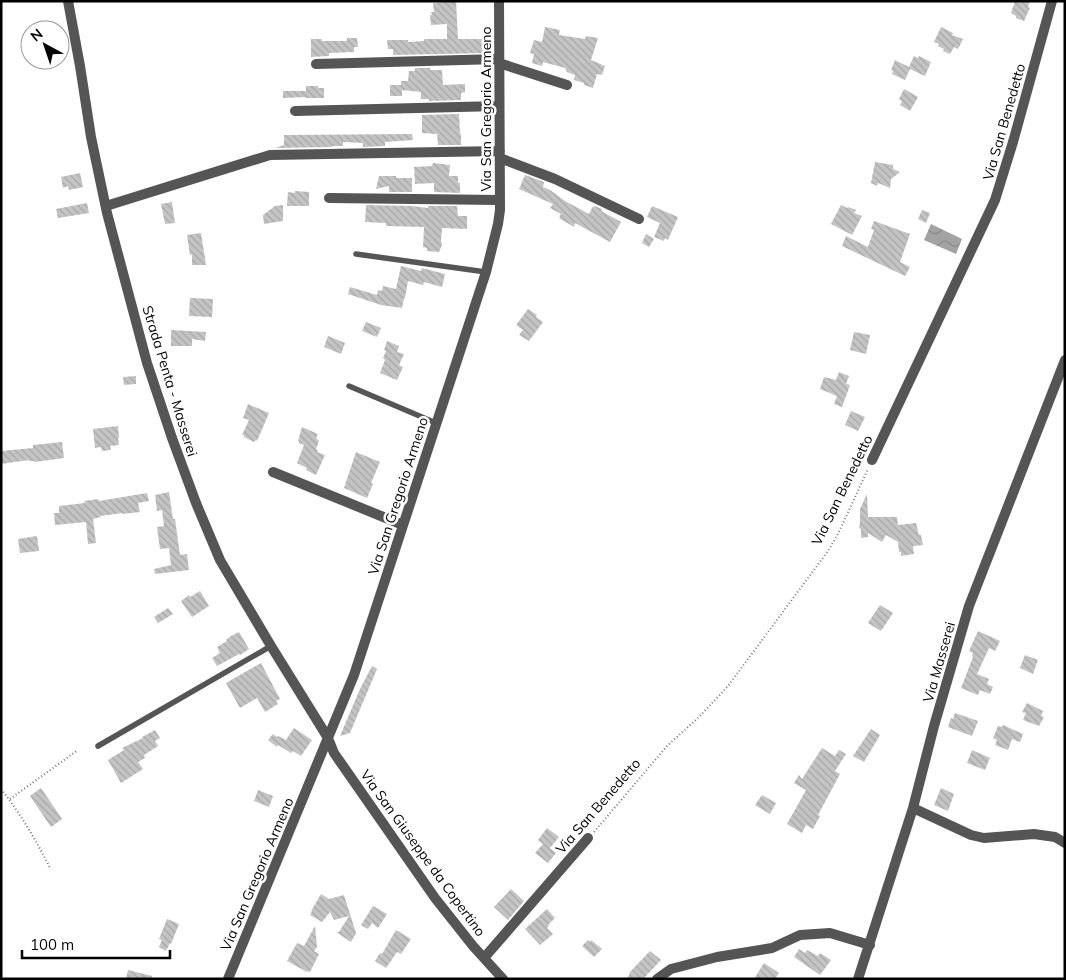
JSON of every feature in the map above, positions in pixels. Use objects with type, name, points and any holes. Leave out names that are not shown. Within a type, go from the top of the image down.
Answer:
[{"type":"street","name":"Strada Penta - Masserei","points":[[68,1],[91,138],[106,206],[147,363],[172,438],[220,560],[328,738]]},
{"type":"street","name":"Via San Gregorio Armeno","points":[[228,979],[354,674],[486,272],[500,210],[499,1]]},
{"type":"street","name":"Via San Benedetto","points":[[872,460],[996,200],[1052,1]]},
{"type":"street","points":[[316,64],[499,61],[567,85]]},
{"type":"street","points":[[295,111],[500,106]]},
{"type":"street","points":[[106,206],[270,155],[500,154],[639,219]]},
{"type":"street","points":[[329,198],[500,200]]},
{"type":"street","name":"Via Masserei","points":[[858,979],[913,808],[934,726],[969,606],[1065,360]]},
{"type":"street","points":[[273,472],[403,525]]},
{"type":"street","name":"Via San Giuseppe da Copertino","points":[[328,738],[334,753],[424,882],[473,946],[503,979]]},
{"type":"street","points":[[913,808],[971,835],[984,838],[1034,834],[1055,837],[1065,843]]},
{"type":"street","name":"Via San Benedetto","points":[[484,958],[588,838]]},
{"type":"street","points":[[657,979],[671,969],[717,957],[772,948],[800,935],[830,934],[870,944]]},
{"type":"lane","points":[[356,254],[486,272]]},
{"type":"lane","points":[[349,386],[436,423]]},
{"type":"lane","points":[[98,746],[271,646]]},
{"type":"path","name":"Via San Benedetto","points":[[588,838],[667,746],[699,717],[728,686],[828,551],[838,534],[872,460]]},
{"type":"path","points":[[10,799],[78,750]]},
{"type":"path","points":[[1,788],[37,842],[50,868]]},
{"type":"water","points":[[931,224],[962,239],[956,254],[924,240]]},
{"type":"building","points":[[456,1],[458,39],[483,39],[484,53],[393,55],[393,49],[388,49],[387,40],[408,40],[408,42],[424,41],[424,39],[447,39],[447,24],[431,25],[430,15],[432,15],[431,12],[434,12],[433,3]]},
{"type":"building","points":[[1015,1],[1030,1],[1028,7],[1030,8],[1024,21],[1016,18],[1011,13]]},
{"type":"building","points":[[545,27],[560,30],[559,35],[585,39],[586,36],[598,38],[591,60],[605,66],[602,75],[597,74],[593,88],[574,80],[575,75],[567,72],[565,68],[543,62],[542,66],[532,63],[534,54],[530,53],[534,40],[542,42]]},
{"type":"building","points":[[941,27],[953,33],[952,35],[963,39],[958,49],[954,47],[950,54],[943,51],[944,49],[938,46],[939,44],[934,42]]},
{"type":"building","points":[[347,38],[357,38],[358,47],[354,47],[354,52],[329,53],[329,56],[311,57],[311,39],[347,41]]},
{"type":"building","points":[[914,56],[918,58],[919,56],[931,62],[925,76],[910,69],[905,80],[892,74],[893,71],[891,70],[895,60],[909,67]]},
{"type":"building","points":[[415,68],[442,70],[443,85],[465,84],[465,92],[461,93],[461,100],[429,101],[429,99],[421,99],[421,92],[402,90],[402,96],[390,96],[390,85],[401,85],[401,81],[408,81],[409,71],[415,71]]},
{"type":"building","points":[[306,86],[324,88],[324,98],[306,98]]},
{"type":"building","points":[[904,89],[918,97],[910,111],[900,105],[902,101],[899,99]]},
{"type":"building","points":[[283,91],[306,91],[306,97],[283,98]]},
{"type":"building","points":[[459,114],[461,145],[438,145],[437,134],[422,133],[422,115]]},
{"type":"building","points":[[412,134],[413,140],[385,142],[385,146],[363,147],[363,143],[343,142],[343,146],[332,147],[275,148],[284,145],[284,135]]},
{"type":"building","points":[[875,162],[893,165],[893,169],[900,172],[891,179],[890,188],[878,183],[877,186],[871,183]]},
{"type":"building","points":[[433,163],[450,165],[449,176],[458,176],[460,193],[434,192],[434,183],[415,184],[414,167],[432,166]]},
{"type":"building","points":[[80,173],[83,187],[69,190],[68,186],[63,188],[61,177]]},
{"type":"building","points":[[525,175],[544,182],[543,187],[589,214],[593,206],[595,206],[621,222],[610,242],[575,223],[574,227],[559,218],[561,214],[550,208],[553,204],[519,189]]},
{"type":"building","points":[[379,176],[412,178],[412,192],[389,192],[389,186],[376,189]]},
{"type":"building","points":[[295,191],[309,192],[309,206],[287,206],[288,192],[295,193]]},
{"type":"building","points":[[172,202],[175,223],[165,224],[161,204]]},
{"type":"building","points":[[87,203],[89,213],[58,218],[56,209]]},
{"type":"building","points":[[283,205],[283,221],[264,224],[263,215],[275,206]]},
{"type":"building","points":[[366,205],[428,208],[428,206],[457,206],[458,216],[467,216],[467,229],[442,228],[442,245],[439,252],[427,251],[427,248],[423,247],[424,227],[386,226],[386,223],[365,222]]},
{"type":"building","points":[[841,205],[856,210],[854,213],[862,216],[852,235],[831,224]]},
{"type":"building","points":[[652,206],[678,217],[668,240],[665,238],[664,241],[654,237],[660,223],[647,217]]},
{"type":"building","points":[[922,210],[930,213],[926,223],[918,219]]},
{"type":"building","points":[[874,221],[910,234],[900,262],[910,267],[905,276],[842,246],[846,236],[868,247],[874,230],[871,229]]},
{"type":"building","points":[[201,233],[206,265],[192,265],[192,254],[190,255],[187,235]]},
{"type":"building","points":[[646,234],[654,239],[649,247],[642,243]]},
{"type":"building","points":[[401,266],[421,271],[422,268],[445,274],[442,287],[424,282],[423,285],[408,281],[402,308],[381,305],[348,294],[350,287],[377,295],[378,290],[382,291],[383,286],[396,289]]},
{"type":"building","points":[[190,298],[213,299],[212,317],[189,316]]},
{"type":"building","points":[[528,309],[543,322],[529,341],[519,335],[523,330],[516,325]]},
{"type":"building","points":[[366,322],[381,328],[377,337],[362,331]]},
{"type":"building","points":[[171,330],[206,332],[205,341],[192,339],[192,346],[171,346]]},
{"type":"building","points":[[854,332],[870,335],[866,354],[850,350]]},
{"type":"building","points":[[328,336],[345,343],[341,354],[324,347]]},
{"type":"building","points":[[387,341],[399,346],[397,352],[404,354],[399,365],[403,367],[397,380],[380,373],[385,360],[383,358]]},
{"type":"building","points":[[839,372],[849,376],[846,384],[850,385],[842,407],[834,404],[837,396],[820,389],[824,377],[836,380]]},
{"type":"building","points":[[136,376],[136,384],[124,385],[123,377]]},
{"type":"building","points":[[248,404],[269,413],[257,441],[254,442],[242,435],[249,420],[243,418]]},
{"type":"building","points":[[851,411],[865,417],[858,431],[845,425]]},
{"type":"building","points":[[118,426],[119,445],[110,446],[111,450],[102,451],[101,447],[95,448],[93,429]]},
{"type":"building","points":[[302,427],[318,434],[316,438],[319,441],[316,449],[318,450],[317,452],[325,455],[316,475],[297,463],[304,445],[298,441]]},
{"type":"building","points":[[62,442],[64,458],[1,464],[1,451],[33,448],[33,445]]},
{"type":"building","points":[[356,452],[380,462],[367,498],[344,488]]},
{"type":"building","points":[[169,492],[180,555],[187,554],[189,570],[155,574],[154,569],[171,565],[169,548],[160,549],[157,527],[164,526],[162,510],[157,511],[155,495]]},
{"type":"building","points":[[147,493],[149,501],[138,503],[140,512],[100,516],[93,519],[96,543],[88,544],[86,522],[55,525],[54,513],[59,513],[59,506]]},
{"type":"building","points":[[867,494],[868,517],[897,517],[898,525],[916,523],[923,545],[913,546],[914,554],[901,556],[898,542],[886,535],[882,542],[868,533],[868,537],[861,538],[861,529],[859,528],[860,509]]},
{"type":"building","points":[[37,536],[39,551],[20,553],[18,539]]},
{"type":"building","points":[[200,591],[209,606],[192,617],[181,601],[189,595],[190,597]]},
{"type":"building","points":[[880,605],[893,613],[881,631],[868,623]]},
{"type":"building","points":[[168,608],[173,614],[158,623],[154,617]]},
{"type":"building","points":[[978,631],[1000,641],[995,651],[989,648],[977,674],[989,679],[987,684],[993,687],[990,694],[980,690],[978,695],[961,688],[973,657],[973,653],[969,651]]},
{"type":"building","points":[[239,632],[249,649],[217,666],[212,658],[220,653],[217,647]]},
{"type":"building","points":[[1025,655],[1038,660],[1033,674],[1020,668]]},
{"type":"building","points":[[261,663],[280,699],[276,701],[278,704],[265,712],[257,698],[240,708],[226,683]]},
{"type":"building","points":[[372,666],[377,669],[350,733],[340,736],[360,689]]},
{"type":"building","points":[[1027,703],[1043,711],[1041,716],[1044,717],[1039,726],[1023,720],[1026,713],[1022,712]]},
{"type":"building","points":[[955,713],[978,721],[972,736],[948,727]]},
{"type":"building","points":[[1003,725],[1023,734],[1020,742],[1012,739],[1008,750],[995,745],[997,740],[993,738],[998,726],[1002,727]]},
{"type":"building","points":[[294,728],[312,740],[301,756],[293,751],[291,753],[278,745],[277,747],[268,740],[273,734],[286,740]]},
{"type":"building","points":[[871,729],[880,735],[864,762],[853,756]]},
{"type":"building","points":[[155,730],[160,738],[155,741],[158,746],[144,755],[145,758],[138,762],[143,769],[121,783],[108,760],[124,750],[122,748]]},
{"type":"building","points":[[822,748],[835,756],[839,750],[846,754],[835,771],[840,774],[818,815],[820,816],[813,829],[806,825],[802,833],[787,824],[806,790],[794,783],[799,775],[802,779]]},
{"type":"building","points":[[972,750],[990,758],[985,770],[967,763]]},
{"type":"building","points":[[41,788],[62,819],[51,827],[30,796]]},
{"type":"building","points":[[941,788],[954,794],[948,811],[934,805]]},
{"type":"building","points":[[258,790],[273,796],[269,807],[254,801]]},
{"type":"building","points":[[762,795],[776,803],[770,814],[755,805]]},
{"type":"building","points":[[547,828],[559,837],[550,848],[556,853],[548,863],[535,853],[543,844],[538,840]]},
{"type":"building","points":[[511,889],[524,901],[508,920],[494,907]]},
{"type":"building","points":[[321,894],[329,899],[344,895],[356,933],[351,942],[336,932],[339,932],[349,916],[334,920],[330,912],[322,922],[310,915]]},
{"type":"building","points":[[373,906],[387,914],[378,928],[372,923],[368,929],[361,925]]},
{"type":"building","points":[[547,909],[555,918],[547,928],[553,934],[540,945],[525,929]]},
{"type":"building","points":[[167,919],[179,924],[166,951],[159,947],[162,940],[159,939]]},
{"type":"building","points":[[315,926],[317,947],[314,951],[319,954],[310,972],[307,972],[287,961],[297,943],[304,946]]},
{"type":"building","points":[[396,930],[411,939],[401,954],[397,952],[386,968],[375,961],[380,953],[382,954]]},
{"type":"building","points":[[588,940],[590,942],[591,940],[602,949],[594,957],[582,946]]},
{"type":"building","points":[[799,949],[805,953],[807,950],[818,956],[820,953],[831,960],[820,975],[794,957]]},
{"type":"building","points":[[650,951],[661,960],[643,979],[626,979],[629,973]]},
{"type":"building","points":[[764,963],[779,973],[775,979],[754,979]]},
{"type":"building","points":[[128,970],[152,976],[151,979],[126,979]]}]
